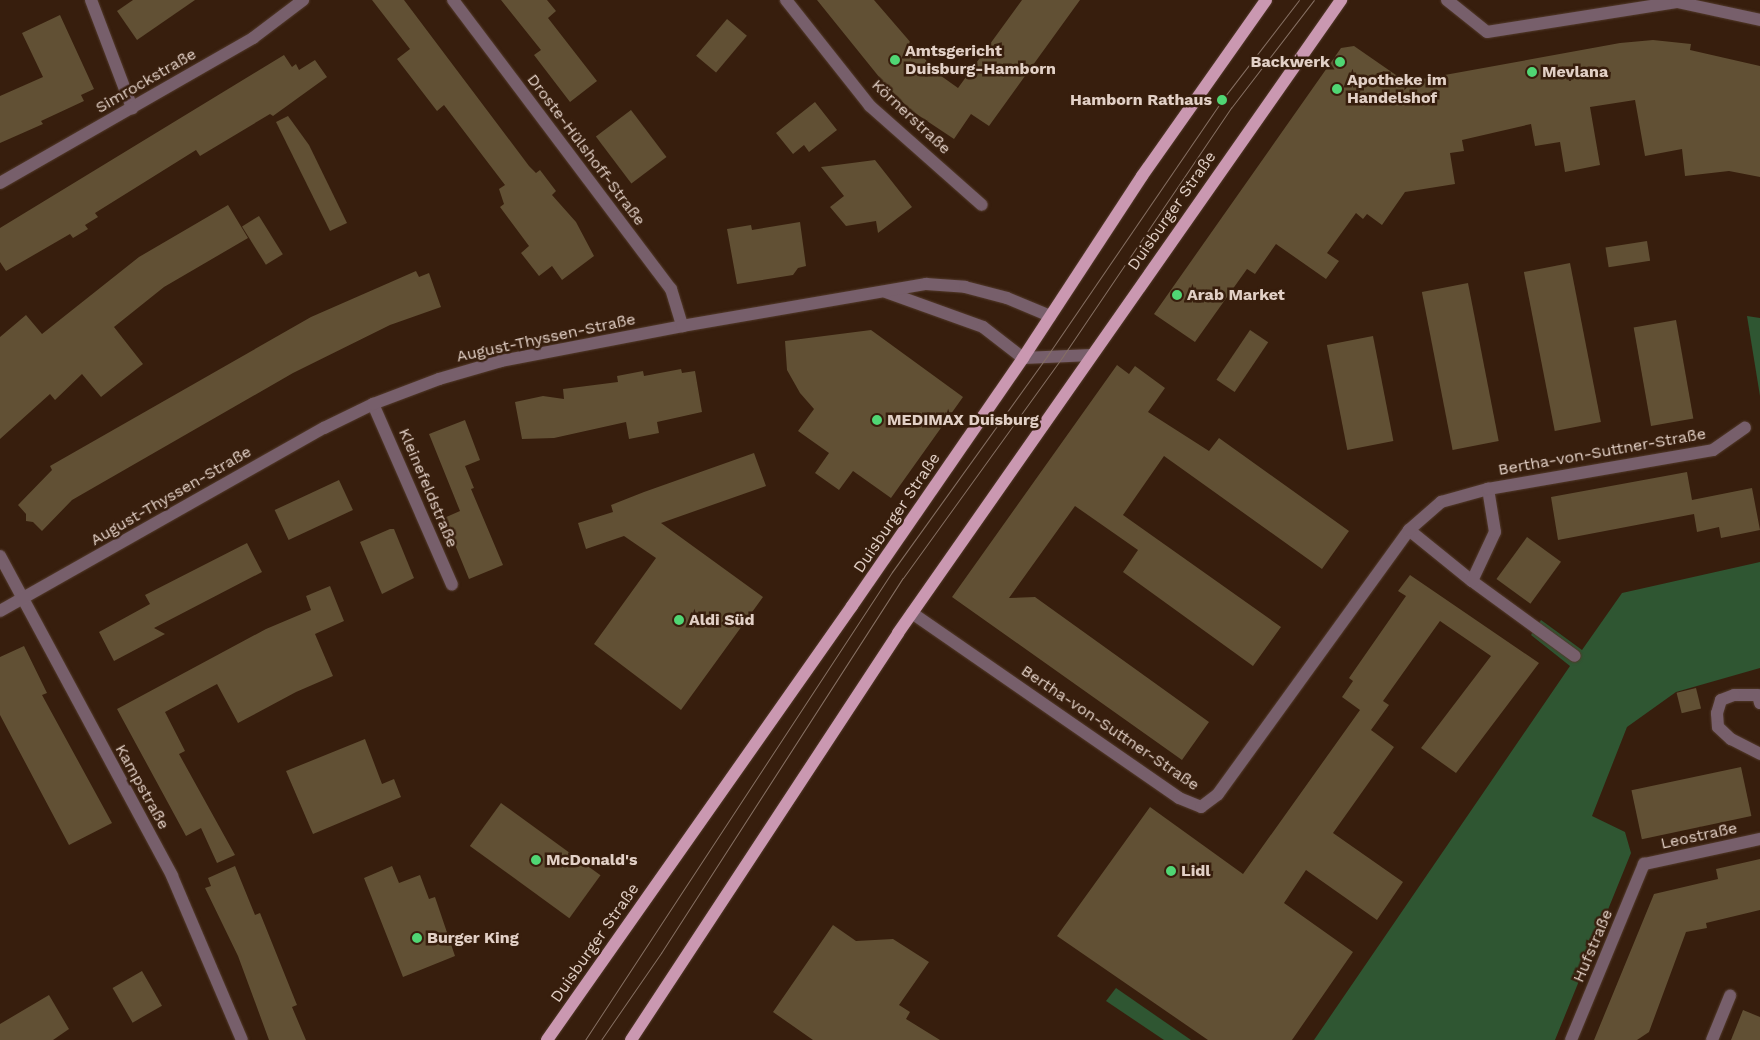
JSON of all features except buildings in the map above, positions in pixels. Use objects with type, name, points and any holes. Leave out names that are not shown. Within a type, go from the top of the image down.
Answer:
[{"type":"main road","name":"Duisburger Straße","points":[[547,1040],[1023,358],[1147,168],[1266,0]]},
{"type":"main road","name":"Duisburger Straße","points":[[631,1040],[912,613],[1337,1]]},
{"type":"street","points":[[91,0],[132,108]]},
{"type":"street","name":"Simrockstraße","points":[[0,182],[253,38],[303,0]]},
{"type":"street","name":"Droste-Hülshoff-Straße","points":[[453,0],[671,289],[682,326]]},
{"type":"street","name":"Körnerstraße","points":[[786,0],[870,106],[982,205]]},
{"type":"street","points":[[1447,0],[1488,32],[1677,1],[1760,20]]},
{"type":"street","name":"August-Thyssen-Straße","points":[[0,611],[22,601],[324,428],[374,404],[439,379],[501,361],[682,326],[926,284],[965,287],[1007,298],[1050,316]]},
{"type":"street","points":[[884,291],[982,327],[1023,358],[1092,355]]},
{"type":"street","name":"Kleinefeldstraße","points":[[374,404],[452,585]]},
{"type":"street","name":"Bertha-von-Suttner-Straße","points":[[912,613],[1179,798],[1201,807],[1218,794],[1409,530],[1441,502],[1488,489],[1713,450],[1745,428]]},
{"type":"street","name":"Bertha-von-Suttner-Straße","points":[[1472,581],[1496,532],[1488,489]]},
{"type":"street","points":[[1409,530],[1472,581],[1575,656]]},
{"type":"street","name":"Kampstraße","points":[[0,556],[22,601],[172,876],[242,1040]]},
{"type":"street","points":[[1760,702],[1758,695],[1734,695],[1721,700],[1717,713],[1718,727],[1732,739],[1760,754]]},
{"type":"street","name":"Leostraße","points":[[1644,864],[1760,839]]},
{"type":"street","name":"Hufstraße","points":[[1571,1040],[1644,864]]},
{"type":"street","points":[[1712,1040],[1730,996]]},
{"type":"green space","points":[[1747,316],[1760,318],[1760,396]]},
{"type":"green space","points":[[1760,562],[1760,668],[1676,692],[1627,727],[1592,816],[1625,832],[1631,853],[1555,1040],[1314,1040],[1570,666],[1531,635],[1541,620],[1582,650],[1622,593]]},
{"type":"green space","points":[[1116,988],[1191,1040],[1164,1040],[1106,1001]]},
{"type":"tram line","points":[[585,1040],[892,572],[1047,356],[1222,100],[1299,0]]},
{"type":"tram line","points":[[601,1040],[661,953],[903,578],[1063,356],[1231,108],[1314,0]]},
{"type":"place","name":"Amtsgericht Duisburg-Hamborn","points":[[895,60]]},
{"type":"place","name":"Backwerk","points":[[1340,62]]},
{"type":"place","name":"Mevlana","points":[[1532,72]]},
{"type":"place","name":"Apotheke im Handelshof","points":[[1337,89]]},
{"type":"place","name":"Hamborn Rathaus","points":[[1222,100]]},
{"type":"place","name":"Arab Market","points":[[1177,295]]},
{"type":"place","name":"MEDIMAX Duisburg","points":[[877,420]]},
{"type":"place","name":"Aldi Süd","points":[[679,620]]},
{"type":"place","name":"McDonald's","points":[[536,860]]},
{"type":"place","name":"Lidl","points":[[1171,871]]},
{"type":"place","name":"Burger King","points":[[417,938]]}]
